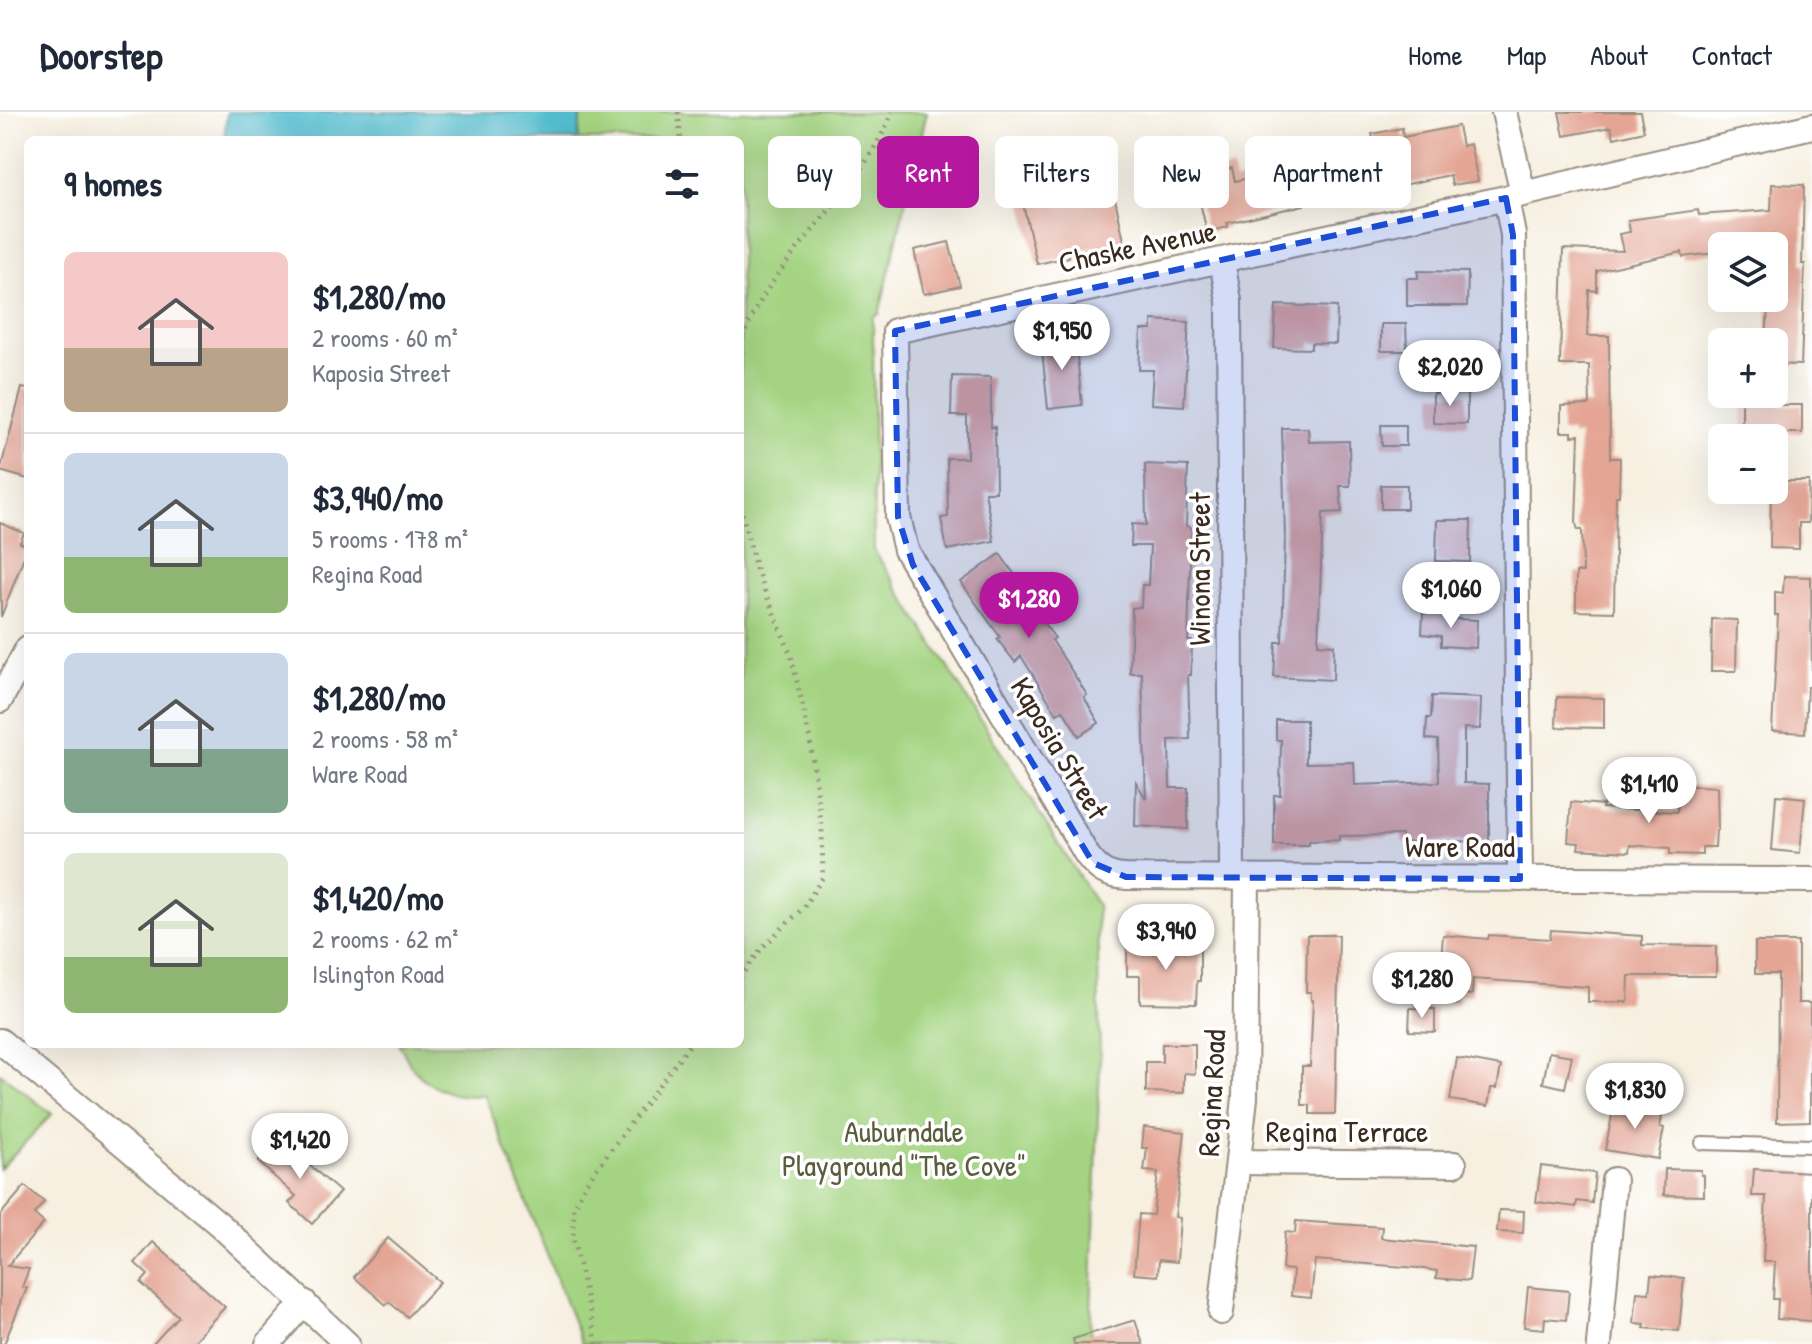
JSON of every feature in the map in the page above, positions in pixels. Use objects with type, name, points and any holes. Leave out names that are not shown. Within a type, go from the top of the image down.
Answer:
[{"type":"street","points":[[1504,112],[1514,196],[1520,879]]},
{"type":"street","name":"Chaske Avenue","points":[[895,331],[1514,196],[1812,126]]},
{"type":"street","name":"Winona Street","points":[[1222,261],[1229,301],[1240,877]]},
{"type":"street","name":"Kaposia Street","points":[[895,331],[898,517],[906,550],[1087,855],[1107,874]]},
{"type":"street","points":[[0,700],[24,655]]},
{"type":"street","name":"Ware Road","points":[[1107,874],[1126,877],[1812,880]]},
{"type":"street","name":"Regina Road","points":[[1221,1312],[1239,1162],[1248,1041],[1240,877]]},
{"type":"street","points":[[0,1041],[208,1215],[347,1344]]},
{"type":"street","name":"Regina Terrace","points":[[1239,1162],[1454,1164]]},
{"type":"street","points":[[1599,1344],[1614,1180]]},
{"type":"street","points":[[268,1344],[304,1302]]},
{"type":"lane","points":[[1702,1143],[1812,1146]]},
{"type":"path","points":[[678,112],[681,136]]},
{"type":"path","points":[[744,338],[765,294],[793,251],[866,160],[892,112]]},
{"type":"path","points":[[744,522],[757,572],[791,655],[810,739],[822,829],[823,877],[804,907],[762,948],[744,972]]},
{"type":"path","points":[[597,1344],[573,1238],[574,1208],[586,1183],[687,1048]]},
{"type":"highlighted area","points":[[1506,198],[1513,235],[1520,879],[1126,877],[1093,863],[913,565],[898,517],[895,331]]},
{"type":"green space","name":"Auburndale Playground \"The Cove\"","points":[[581,112],[927,112],[921,136],[877,136],[877,208],[904,208],[879,314],[873,317],[874,550],[1097,905],[1100,1060],[1090,1344],[582,1344],[484,1094],[466,1096],[431,1084],[414,1070],[401,1048],[744,1048],[744,136],[578,136]]},
{"type":"green space","points":[[0,1073],[52,1114],[0,1169]]},
{"type":"water","points":[[227,112],[581,112],[578,136],[224,136]]},
{"type":"building","points":[[1559,112],[1640,112],[1644,131],[1614,138],[1611,127],[1564,136]]},
{"type":"building","points":[[1458,126],[1462,146],[1470,144],[1478,181],[1452,185],[1450,175],[1411,183],[1411,136],[1408,136]]},
{"type":"building","points":[[1402,128],[1403,136],[1372,136],[1372,134]]},
{"type":"building","points":[[1232,168],[1235,181],[1245,179],[1245,208],[1291,208],[1227,223],[1228,227],[1207,232],[1201,208],[1229,208],[1229,169]]},
{"type":"building","points":[[1772,184],[1804,185],[1801,365],[1788,365],[1788,328],[1767,328],[1768,312],[1788,312],[1788,232],[1708,232],[1708,254],[1683,257],[1682,252],[1597,271],[1597,291],[1589,290],[1587,336],[1609,336],[1610,458],[1620,458],[1619,496],[1616,496],[1614,612],[1576,611],[1576,572],[1583,572],[1582,530],[1578,530],[1576,523],[1579,435],[1561,432],[1561,406],[1590,405],[1589,365],[1560,365],[1563,249],[1623,251],[1619,234],[1630,232],[1628,220],[1698,210],[1699,215],[1771,210]]},
{"type":"building","points":[[1024,208],[1117,208],[1124,241],[1068,253],[1069,257],[1037,264]]},
{"type":"building","points":[[949,242],[960,286],[924,294],[914,250]]},
{"type":"building","points":[[1418,271],[1468,272],[1467,306],[1407,306],[1407,278],[1418,278]]},
{"type":"building","points":[[1276,305],[1337,307],[1336,344],[1311,343],[1311,349],[1274,348]]},
{"type":"building","points":[[1152,320],[1189,322],[1184,406],[1151,404],[1153,370],[1139,370],[1141,330],[1152,330]]},
{"type":"building","points":[[1381,324],[1406,324],[1407,351],[1381,351]]},
{"type":"building","points":[[1075,336],[1082,405],[1048,409],[1041,340]]},
{"type":"building","points":[[952,376],[991,377],[996,492],[985,492],[994,541],[947,550],[941,518],[948,517],[947,458],[967,458],[967,416],[951,416]]},
{"type":"building","points":[[22,388],[24,388],[24,478],[0,471]]},
{"type":"building","points":[[1433,393],[1467,394],[1467,424],[1433,423]]},
{"type":"building","points":[[1802,405],[1802,433],[1788,433],[1788,424],[1742,424],[1742,408]]},
{"type":"building","points":[[1381,425],[1406,425],[1406,446],[1382,446]]},
{"type":"building","points":[[1282,428],[1308,428],[1309,442],[1349,441],[1350,486],[1340,486],[1342,512],[1323,513],[1318,644],[1334,645],[1333,680],[1274,677],[1276,642],[1282,642],[1285,538]]},
{"type":"building","points":[[1145,464],[1188,466],[1186,526],[1191,527],[1188,641],[1192,641],[1191,675],[1188,675],[1190,739],[1169,740],[1170,788],[1188,788],[1188,829],[1135,826],[1136,782],[1146,799],[1142,673],[1130,673],[1132,608],[1141,607],[1142,585],[1148,585],[1150,546],[1131,546],[1132,524],[1146,525]]},
{"type":"building","points":[[1788,481],[1809,481],[1808,523],[1799,523],[1799,549],[1770,548],[1771,504],[1788,504]]},
{"type":"building","points":[[1381,485],[1407,485],[1407,509],[1381,509]]},
{"type":"building","points":[[1437,520],[1471,520],[1470,562],[1436,561]]},
{"type":"building","points":[[0,523],[24,533],[20,543],[24,544],[24,557],[1,617]]},
{"type":"building","points":[[1000,554],[1028,593],[1023,596],[1055,638],[1052,640],[1087,695],[1084,697],[1099,723],[1079,736],[1063,710],[1057,714],[1021,656],[1015,662],[997,639],[1000,637],[961,582]]},
{"type":"building","points":[[1784,576],[1811,577],[1812,687],[1807,687],[1805,733],[1772,731],[1778,615],[1775,615],[1775,592],[1783,593]]},
{"type":"building","points":[[1423,613],[1454,614],[1454,619],[1477,620],[1476,648],[1441,646],[1441,636],[1422,634]]},
{"type":"building","points":[[1712,619],[1737,620],[1736,671],[1711,671]]},
{"type":"building","points":[[1432,696],[1481,698],[1480,729],[1464,728],[1464,783],[1489,784],[1489,841],[1403,842],[1402,835],[1339,836],[1339,840],[1309,841],[1309,845],[1274,845],[1274,795],[1280,795],[1281,740],[1276,740],[1276,720],[1306,720],[1306,763],[1354,762],[1355,785],[1439,782],[1438,740],[1426,739]]},
{"type":"building","points":[[1557,697],[1604,698],[1604,728],[1556,727]]},
{"type":"building","points":[[1679,785],[1717,787],[1718,830],[1715,847],[1702,847],[1702,855],[1670,854],[1670,848],[1630,845],[1629,852],[1578,849],[1579,843],[1568,842],[1571,802],[1603,805],[1602,808],[1677,812]]},
{"type":"building","points":[[1776,795],[1805,798],[1800,853],[1772,850]]},
{"type":"building","points":[[1551,930],[1642,936],[1642,945],[1716,946],[1716,976],[1629,976],[1628,1002],[1588,1002],[1588,987],[1473,979],[1472,995],[1459,994],[1458,1004],[1438,1002],[1443,935],[1550,939]]},
{"type":"building","points":[[1307,935],[1339,935],[1335,1114],[1310,1114],[1310,1105],[1302,1105],[1302,1066],[1310,1066],[1313,1000],[1311,992],[1306,992]]},
{"type":"building","points":[[1755,942],[1798,942],[1798,1003],[1810,1003],[1810,1121],[1777,1122],[1778,974],[1755,974]]},
{"type":"building","points":[[1200,944],[1200,981],[1197,981],[1196,1004],[1140,1003],[1140,976],[1127,976],[1127,945]]},
{"type":"building","points":[[1410,1008],[1435,1009],[1435,1032],[1409,1031]]},
{"type":"building","points":[[1162,1044],[1195,1044],[1195,1074],[1184,1073],[1184,1093],[1146,1092],[1146,1062],[1162,1062]]},
{"type":"building","points":[[1549,1052],[1572,1056],[1565,1088],[1543,1083]]},
{"type":"building","points":[[1457,1058],[1501,1066],[1497,1088],[1491,1088],[1488,1106],[1450,1100]]},
{"type":"building","points":[[1615,1101],[1652,1108],[1650,1114],[1662,1116],[1660,1127],[1664,1128],[1658,1159],[1605,1150]]},
{"type":"building","points":[[1144,1127],[1185,1132],[1175,1217],[1180,1218],[1177,1262],[1159,1260],[1158,1276],[1134,1274],[1139,1214],[1153,1215],[1158,1172],[1144,1171],[1147,1148],[1142,1148]]},
{"type":"building","points":[[279,1138],[340,1192],[312,1224],[289,1203],[296,1196],[258,1162]]},
{"type":"building","points":[[1541,1166],[1595,1173],[1592,1203],[1577,1201],[1576,1207],[1536,1202]]},
{"type":"building","points":[[1665,1169],[1701,1170],[1701,1175],[1704,1175],[1704,1196],[1664,1195]]},
{"type":"building","points":[[1754,1169],[1812,1172],[1812,1321],[1777,1319],[1778,1299],[1773,1299],[1775,1262],[1763,1262],[1766,1196],[1752,1196]]},
{"type":"building","points":[[25,1186],[44,1202],[34,1214],[44,1223],[7,1266],[29,1269],[22,1287],[27,1288],[4,1344],[0,1344],[0,1215]]},
{"type":"building","points":[[1499,1210],[1524,1211],[1523,1233],[1497,1232]]},
{"type":"building","points":[[1296,1221],[1382,1227],[1381,1238],[1473,1247],[1469,1281],[1436,1278],[1437,1271],[1418,1268],[1315,1260],[1311,1298],[1291,1296],[1293,1270],[1282,1269],[1285,1232],[1295,1233]]},
{"type":"building","points":[[388,1238],[440,1282],[407,1317],[389,1302],[386,1305],[354,1277]]},
{"type":"building","points":[[153,1242],[225,1307],[191,1344],[153,1344],[178,1316],[141,1283],[148,1275],[135,1263]]},
{"type":"building","points":[[1651,1275],[1684,1278],[1679,1331],[1644,1328],[1645,1324],[1634,1323],[1637,1292],[1649,1293]]},
{"type":"building","points":[[1528,1287],[1569,1291],[1566,1320],[1545,1318],[1544,1329],[1524,1327]]},
{"type":"building","points":[[1135,1320],[1143,1344],[1074,1344],[1073,1339]]}]
